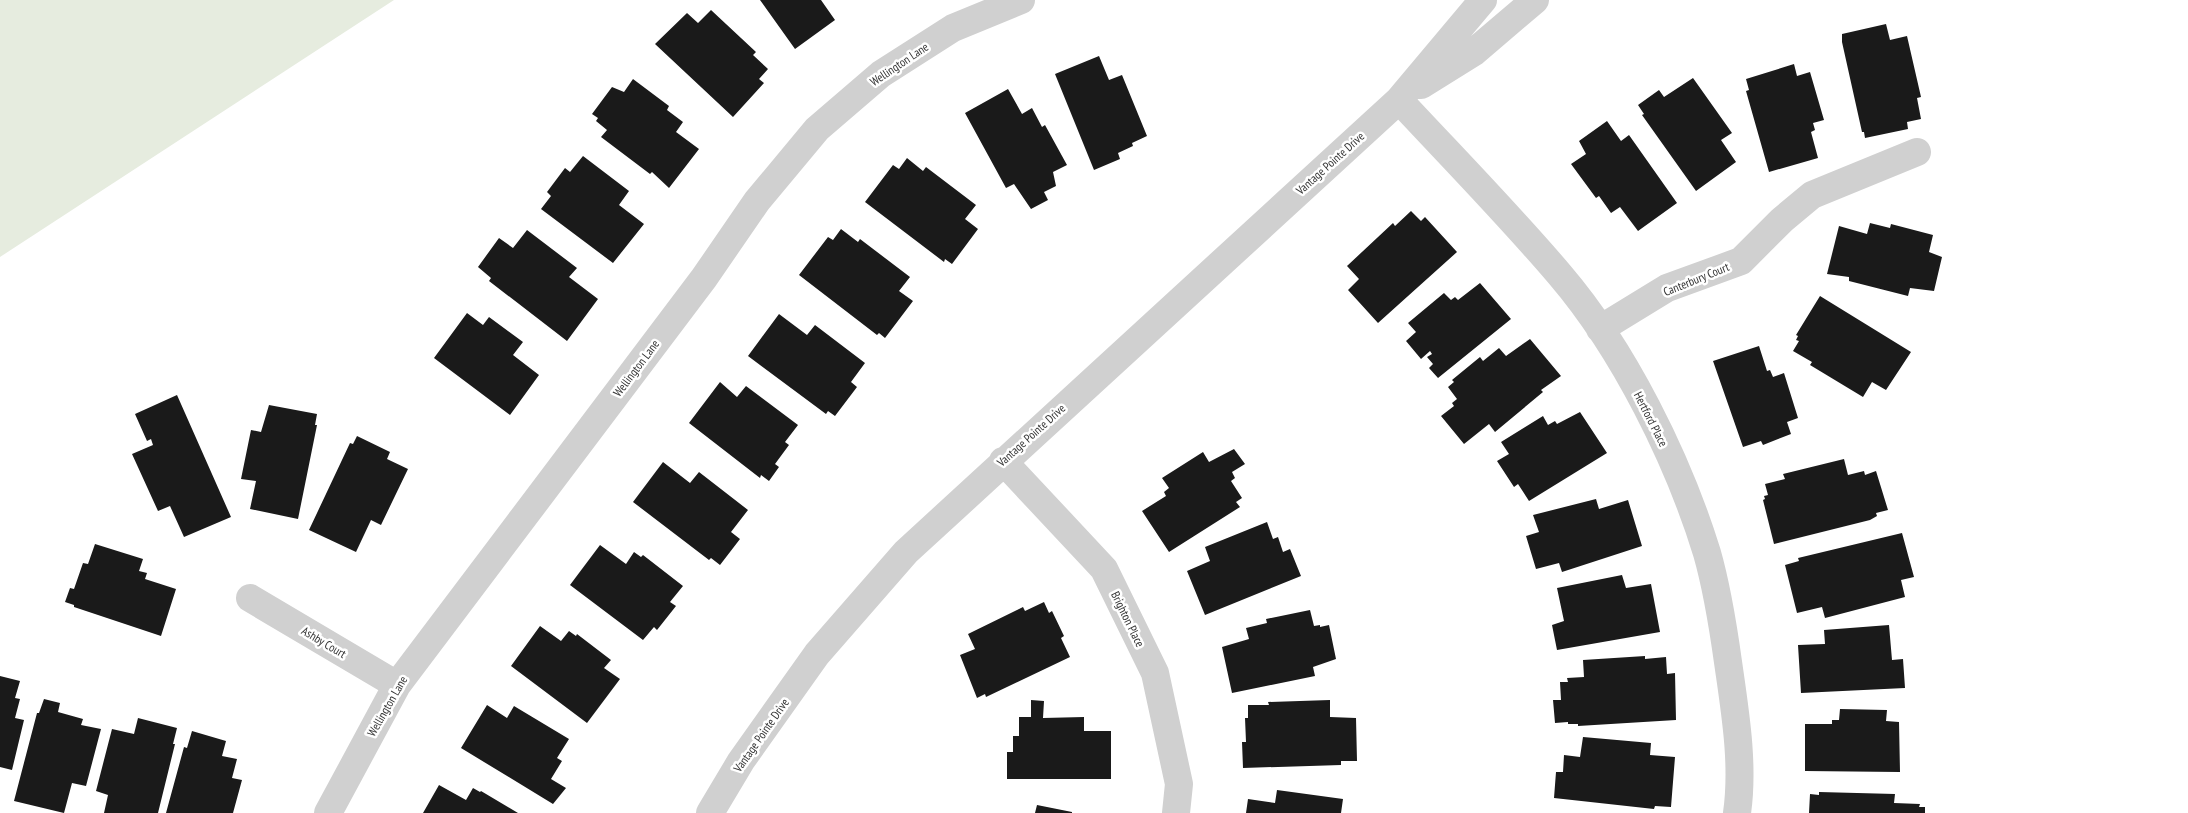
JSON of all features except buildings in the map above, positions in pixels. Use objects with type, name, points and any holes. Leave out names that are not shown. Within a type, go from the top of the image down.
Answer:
[{"type":"street","name":"Wellington Lane","points":[[328,813],[397,686],[704,278],[757,201],[817,129],[889,68],[954,28],[1021,0]]},
{"type":"street","name":"Vantage Pointe Drive","points":[[710,813],[741,762],[817,654],[906,552],[1003,461],[1399,100],[1483,0]]},
{"type":"street","name":"Vantage Pointe Drive","points":[[1399,100],[1474,52],[1535,0]]},
{"type":"street","name":"Hertford Place","points":[[1399,100],[1561,276],[1600,329],[1645,405],[1679,476],[1707,554],[1724,635],[1736,715],[1740,796],[1737,813]]},
{"type":"street","name":"Canterbury Court","points":[[1600,329],[1667,288],[1741,261],[1782,220],[1812,195],[1918,152]]},
{"type":"street","name":"Brighton Place","points":[[1003,461],[1104,570],[1155,672],[1179,784],[1176,813]]},
{"type":"street","name":"Ashby Court","points":[[250,598],[397,686]]},
{"type":"shaded area","points":[[0,0],[394,0],[0,257]]}]
